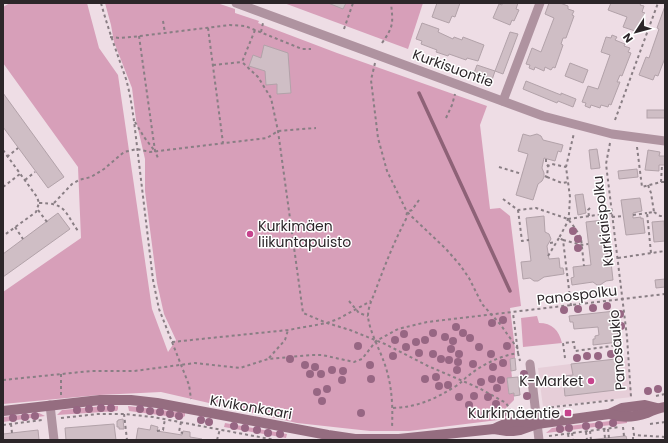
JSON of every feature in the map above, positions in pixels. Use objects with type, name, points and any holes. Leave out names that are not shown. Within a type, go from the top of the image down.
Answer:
[{"type":"street","name":"Kurkisuontie","points":[[236,3],[543,116],[612,134],[665,141]]},
{"type":"street","points":[[503,101],[540,3]]},
{"type":"street","points":[[530,364],[537,424],[543,438]]},
{"type":"street","name":"Kivikonkaari","points":[[3,411],[100,400],[130,400],[157,403],[328,436],[355,439],[416,438],[494,429],[506,423],[520,420],[537,424],[609,414],[622,408],[645,405],[661,408]]},
{"type":"street","points":[[50,405],[54,440]]},
{"type":"path","points":[[101,3],[110,37],[126,80],[134,121],[153,280],[159,309],[182,364],[189,385],[192,402]]},
{"type":"path","points":[[344,29],[353,3]]},
{"type":"path","points":[[382,43],[390,31],[393,22],[391,3]]},
{"type":"path","points":[[615,120],[658,3]]},
{"type":"path","points":[[163,21],[165,33]]},
{"type":"path","points":[[261,32],[264,22]]},
{"type":"path","points":[[110,37],[120,38],[230,25],[245,26],[302,49],[311,49]]},
{"type":"path","points":[[208,28],[223,143]]},
{"type":"path","points":[[242,62],[254,30]]},
{"type":"path","points":[[139,36],[155,151]]},
{"type":"path","points":[[213,64],[242,62],[258,77],[271,98],[278,131],[303,313],[327,324],[350,330],[386,344],[400,352],[480,388],[506,403],[512,413]]},
{"type":"path","points":[[375,62],[372,80],[378,138],[387,171],[407,212],[460,265],[469,278],[482,304],[500,324],[518,349]]},
{"type":"path","points":[[446,118],[456,92]]},
{"type":"path","points":[[134,121],[155,151],[158,158]]},
{"type":"path","points":[[548,256],[568,219],[570,206],[566,167],[576,125]]},
{"type":"path","points":[[54,203],[72,184],[90,177],[104,169],[124,152],[137,149],[150,152],[267,138],[278,131],[316,128]]},
{"type":"path","points":[[637,138],[642,187],[665,182]]},
{"type":"path","name":"Kurkiaispolku","points":[[611,141],[606,164],[622,299]]},
{"type":"path","points":[[8,157],[18,148]]},
{"type":"path","points":[[3,150],[37,197],[39,203],[38,209],[34,214],[3,236]]},
{"type":"path","points":[[546,159],[548,166],[546,177],[562,183],[568,182]]},
{"type":"path","points":[[548,166],[552,164],[566,167]]},
{"type":"path","points":[[661,182],[662,165]]},
{"type":"path","points":[[499,167],[522,174]]},
{"type":"path","points":[[25,180],[35,172]]},
{"type":"path","points":[[3,186],[20,174]]},
{"type":"path","points":[[648,185],[651,192],[654,212]]},
{"type":"path","points":[[503,199],[518,210],[536,208],[568,219],[612,213]]},
{"type":"path","points":[[407,212],[412,210],[419,200]]},
{"type":"path","points":[[39,203],[54,203],[62,207],[78,231]]},
{"type":"path","points":[[588,216],[588,210],[590,208]]},
{"type":"path","points":[[38,209],[47,222]]},
{"type":"path","points":[[518,210],[522,241],[529,240]]},
{"type":"path","points":[[392,432],[393,408],[390,380],[368,316],[369,307],[386,261],[406,219],[407,212]]},
{"type":"path","points":[[633,215],[654,212],[660,216],[665,216]]},
{"type":"path","points":[[647,213],[651,253]]},
{"type":"path","points":[[612,218],[623,216]]},
{"type":"path","points":[[568,219],[579,233],[584,266]]},
{"type":"path","points":[[15,227],[23,239]]},
{"type":"path","points":[[559,238],[582,245],[588,244]]},
{"type":"path","points":[[563,240],[572,306]]},
{"type":"path","points":[[550,243],[556,242]]},
{"type":"path","points":[[618,258],[665,251]]},
{"type":"path","name":"Panospolku","points":[[376,341],[398,329],[427,322],[665,294]]},
{"type":"path","name":"Panosaukio","points":[[622,299],[627,337],[631,398],[638,398]]},
{"type":"path","points":[[172,342],[288,330],[327,324],[356,310],[372,300]]},
{"type":"path","points":[[349,301],[356,310],[368,316]]},
{"type":"path","points":[[393,408],[417,405],[444,393],[485,364],[509,354],[518,353],[513,313]]},
{"type":"path","points":[[268,359],[285,340],[288,330]]},
{"type":"path","points":[[3,380],[91,371],[134,371],[194,363],[240,368],[268,359],[311,355],[322,355],[354,362],[362,359],[376,341]]},
{"type":"path","points":[[565,358],[563,343],[574,342],[575,351],[619,345]]},
{"type":"path","points":[[61,374],[62,404]]},
{"type":"path","points":[[651,397],[665,394]]},
{"type":"path","points":[[544,408],[618,399]]},
{"type":"path","points":[[124,414],[127,440]]},
{"type":"path","points":[[56,419],[88,415],[124,414],[165,419],[275,440]]},
{"type":"path","points":[[157,431],[163,430],[165,419]]},
{"type":"path","points":[[3,425],[46,420]]},
{"type":"path","points":[[181,422],[179,432],[183,433]]},
{"type":"path","points":[[649,424],[665,422]]},
{"type":"path","points":[[11,424],[12,433]]},
{"type":"path","points":[[543,438],[555,435],[633,426],[633,440]]},
{"type":"path","points":[[622,427],[624,436]]},
{"type":"path","points":[[217,440],[220,429]]},
{"type":"path","points":[[604,429],[605,438]]},
{"type":"path","points":[[608,429],[610,438]]},
{"type":"path","points":[[590,431],[591,440]]},
{"type":"path","points":[[586,432],[587,440]]},
{"type":"path","points":[[572,433],[573,440]]},
{"type":"path","points":[[568,434],[569,440]]},
{"type":"path","points":[[555,435],[556,440]]},
{"type":"path","points":[[634,435],[665,436]]},
{"type":"path","points":[[640,435],[640,440]]},
{"type":"path","points":[[551,436],[552,440]]},
{"type":"shaded area","points":[[10,3],[87,3],[99,48],[118,75],[152,309],[168,352],[176,340],[164,314],[157,283],[145,191],[145,159],[136,120],[132,88],[114,42],[105,3],[217,3],[235,9],[235,13],[259,21],[258,23],[337,53],[487,106],[480,125],[490,209],[500,208],[510,216],[521,306],[510,308],[515,358],[510,359],[512,378],[507,379],[509,394],[514,393],[514,400],[506,408],[506,419],[409,431],[370,431],[297,423],[161,392],[99,395],[3,404],[3,292],[81,238],[78,167],[3,63],[3,7]]},
{"type":"shaded area","points":[[284,3],[423,3],[408,49]]},
{"type":"shaded area","points":[[537,316],[539,323],[548,324],[557,331],[562,343],[523,347],[521,318]]},
{"type":"shaded area","points":[[627,357],[632,397],[543,407],[538,368]]},
{"type":"shaded area","points":[[118,406],[118,409],[117,411],[57,415],[62,410]]},
{"type":"shaded area","points":[[128,406],[185,413],[185,416],[182,418],[129,411]]},
{"type":"shaded area","points":[[39,413],[45,416],[3,422],[3,417]]},
{"type":"shaded area","points":[[627,419],[627,423],[546,433],[552,428]]},
{"type":"shaded area","points":[[225,423],[287,434],[286,438],[224,427]]},
{"type":"building","points":[[328,3],[346,3],[343,9]]},
{"type":"building","points":[[437,3],[460,3],[455,17],[452,16],[449,23],[432,17]]},
{"type":"building","points":[[502,3],[518,3],[516,9],[519,10],[514,21],[512,20],[510,25],[493,18],[499,4],[502,5]]},
{"type":"building","points":[[549,3],[560,3],[568,6],[568,9],[574,11],[572,15],[574,16],[566,38],[563,38],[561,44],[563,45],[555,68],[553,67],[551,70],[545,67],[544,71],[535,67],[534,70],[529,68],[530,65],[526,64],[532,48],[541,52],[554,18],[545,14]]},
{"type":"building","points":[[611,3],[641,3],[640,5],[644,6],[642,12],[645,13],[641,23],[643,23],[642,28],[639,27],[638,32],[623,27],[627,17],[608,10]]},
{"type":"building","points":[[665,6],[665,58],[658,76],[655,75],[653,80],[639,75],[646,57],[649,58]]},
{"type":"building","points":[[422,23],[439,29],[438,32],[453,39],[454,37],[462,40],[463,37],[484,45],[478,61],[467,58],[466,60],[449,54],[448,56],[436,52],[437,50],[421,44],[422,41],[416,39]]},
{"type":"building","points":[[510,32],[518,34],[503,74],[495,71]]},
{"type":"building","points":[[612,35],[617,37],[615,40],[630,48],[628,52],[631,53],[622,76],[620,75],[617,82],[620,82],[611,105],[609,104],[608,107],[601,105],[600,108],[591,105],[590,108],[585,106],[586,103],[582,102],[588,86],[598,89],[610,55],[601,52],[606,37],[611,38]]},
{"type":"building","points":[[264,45],[288,53],[291,93],[277,94],[277,84],[266,85],[265,71],[249,66],[253,55],[261,58]]},
{"type":"building","points":[[570,63],[588,70],[583,83],[565,76]]},
{"type":"building","points":[[477,65],[495,71],[492,80],[474,73]]},
{"type":"building","points":[[526,81],[561,95],[561,93],[576,99],[573,107],[558,101],[557,103],[523,89]]},
{"type":"building","points":[[3,93],[64,177],[48,188],[3,127]]},
{"type":"building","points":[[647,110],[665,110],[665,118],[647,118]]},
{"type":"building","points":[[523,134],[530,136],[537,134],[541,136],[543,140],[563,145],[561,152],[558,151],[555,161],[544,158],[542,168],[544,177],[538,184],[533,200],[516,195],[528,154],[518,151]]},
{"type":"building","points":[[597,149],[600,168],[591,169],[589,150]]},
{"type":"building","points":[[648,150],[660,152],[659,156],[665,156],[665,165],[659,165],[659,171],[645,170]]},
{"type":"building","points":[[637,169],[638,177],[619,179],[618,171]]},
{"type":"building","points":[[583,194],[586,213],[578,215],[575,195]]},
{"type":"building","points":[[640,198],[642,211],[633,213],[633,218],[643,218],[645,233],[626,235],[621,200]]},
{"type":"building","points":[[58,213],[70,229],[3,277],[3,254]]},
{"type":"building","points":[[544,216],[545,232],[549,234],[551,239],[547,246],[549,259],[559,258],[560,268],[563,268],[564,274],[544,277],[538,281],[534,281],[530,278],[523,279],[521,262],[531,261],[526,218]]},
{"type":"building","points":[[603,220],[608,262],[611,262],[613,280],[606,281],[600,285],[593,282],[572,285],[571,278],[574,277],[573,267],[591,265],[586,222]]},
{"type":"building","points":[[664,221],[665,241],[654,242],[652,222]]},
{"type":"building","points":[[665,279],[665,287],[656,288],[655,280]]},
{"type":"building","points":[[615,311],[619,342],[593,345],[593,339],[595,339],[595,336],[599,335],[598,327],[574,329],[573,322],[570,322],[569,316]]},
{"type":"building","points":[[515,358],[516,370],[511,371],[510,359]]},
{"type":"building","name":"K-Market","points":[[616,359],[620,387],[616,390],[565,396],[563,376],[573,375],[571,364]]},
{"type":"building","points":[[518,377],[520,395],[514,396],[514,393],[509,394],[507,378]]},
{"type":"building","points":[[123,419],[124,429],[119,429],[119,427],[117,427],[117,421]]},
{"type":"building","points":[[114,424],[116,440],[66,440],[65,428]]},
{"type":"building","points":[[151,425],[158,427],[157,431],[182,435],[183,431],[190,432],[190,437],[202,440],[136,440],[138,428],[150,430]]},
{"type":"building","points":[[38,430],[39,440],[3,440],[3,434]]},
{"type":"building","points":[[626,436],[627,440],[588,440]]},
{"type":"waterway","points":[[419,93],[510,291]]},
{"type":"place","name":"Kurkimäen liikuntapuisto","points":[[250,234]]},
{"type":"place","name":"K-Market","points":[[591,381]]},
{"type":"place","name":"Kurkimäentie","points":[[568,413]]}]
